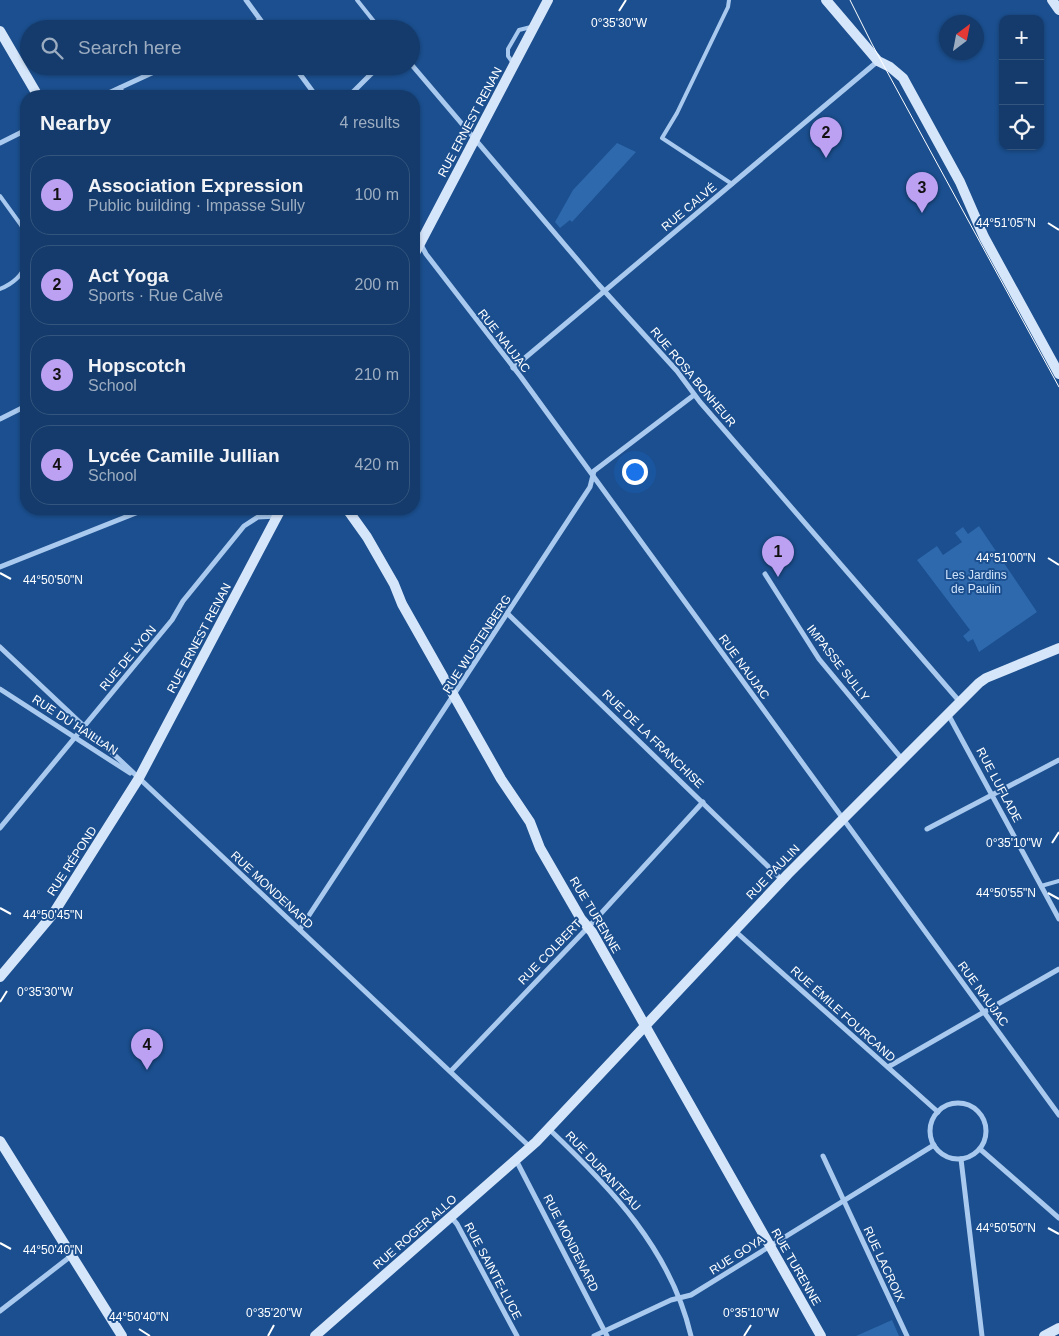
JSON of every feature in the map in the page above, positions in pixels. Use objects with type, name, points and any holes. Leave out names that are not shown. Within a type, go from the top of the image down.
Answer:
[{"type":"street","points":[[246,0],[260,20]]},
{"type":"street","name":"RUE ERNEST RENAN","points":[[420,243],[548,0]]},
{"type":"street","points":[[826,0],[878,61],[890,67],[903,78],[960,182],[984,237],[1059,374]]},
{"type":"street","points":[[1052,0],[1059,10]]},
{"type":"street","points":[[0,30],[20,65]]},
{"type":"street","name":"RUE CALVÉ","points":[[513,368],[878,61]]},
{"type":"street","points":[[26,75],[35,90]]},
{"type":"street","points":[[116,90],[148,75]]},
{"type":"street","points":[[301,75],[312,90]]},
{"type":"street","points":[[355,90],[370,75]]},
{"type":"street","name":"RUE ROSA BONHEUR","points":[[420,75],[960,702]]},
{"type":"street","points":[[0,143],[20,133]]},
{"type":"street","name":"RUE NAUJAC","points":[[420,243],[426,254],[592,475],[1059,1115]]},
{"type":"street","name":"RUE WUSTENBERG","points":[[300,929],[590,487],[592,475],[597,468],[694,394]]},
{"type":"street","points":[[0,419],[20,409]]},
{"type":"street","points":[[0,567],[131,515]]},
{"type":"street","name":"RUE DE LYON","points":[[0,828],[172,620],[184,601],[244,526],[258,517],[266,515]]},
{"type":"street","name":"RUE ERNEST RENAN","points":[[139,778],[277,515]]},
{"type":"street","name":"RUE TURENNE","points":[[351,515],[394,584],[402,604],[501,779],[530,822],[540,848],[588,927],[821,1336]]},
{"type":"street","name":"IMPASSE SULLY","points":[[765,574],[819,659],[902,760]]},
{"type":"street","name":"RUE DE LA FRANCHISE","points":[[508,614],[782,880]]},
{"type":"street","name":"RUE MONDENARD","points":[[0,647],[531,1147]]},
{"type":"street","name":"RUE PAULIN","points":[[531,1147],[782,880],[960,702],[986,678],[1059,648]]},
{"type":"street","name":"RUE DU HAILLAN","points":[[0,690],[76,736],[139,778]]},
{"type":"street","name":"RUE LUFLADE","points":[[948,714],[1059,919]]},
{"type":"street","points":[[927,829],[1059,760]]},
{"type":"street","name":"RUE RÉPOND","points":[[0,977],[53,914],[139,778]]},
{"type":"street","name":"RUE COLBERT","points":[[450,1071],[588,927],[703,802]]},
{"type":"street","name":"RUE ÉMILE FOURCAND","points":[[735,931],[938,1112]]},
{"type":"street","points":[[888,1067],[1059,969]]},
{"type":"street","points":[[953,1103],[970,1105],[977,1110],[986,1124],[987,1133],[980,1149],[971,1156],[961,1159],[945,1156],[934,1145],[930,1128],[938,1112],[953,1103]]},
{"type":"street","name":"RUE DURANTEAU","points":[[549,1129],[629,1211],[657,1253],[680,1298],[691,1336]]},
{"type":"street","points":[[0,1141],[122,1336]]},
{"type":"street","name":"RUE GOYA","points":[[594,1336],[606,1334],[671,1300],[691,1295],[934,1145]]},
{"type":"street","name":"RUE ROGER ALLO","points":[[315,1336],[531,1147]]},
{"type":"street","points":[[980,1149],[1059,1218]]},
{"type":"street","name":"RUE LACROIX","points":[[823,1156],[907,1336]]},
{"type":"street","points":[[961,1159],[982,1336]]},
{"type":"street","name":"RUE MONDENARD","points":[[516,1160],[606,1334]]},
{"type":"street","name":"RUE SAINTE-LUCE","points":[[451,1217],[457,1224],[517,1336]]},
{"type":"street","points":[[0,1311],[71,1256]]},
{"type":"street","points":[[1044,1336],[1058,1331]]},
{"type":"lane","points":[[357,0],[373,20]]},
{"type":"lane","points":[[729,0],[728,7],[677,113],[662,138],[732,184]]},
{"type":"lane","points":[[0,196],[20,226]]},
{"type":"lane","points":[[0,289],[16,279],[20,273]]},
{"type":"lane","points":[[1041,886],[1059,881]]},
{"type":"green space","points":[[617,143],[636,152],[572,222],[570,220],[560,228],[555,222],[573,190]]},
{"type":"green space","name":"Les Jardins de Paulin","points":[[979,526],[1037,612],[979,652],[973,639],[968,642],[963,636],[970,630],[917,560],[937,546],[943,555],[962,542],[955,533],[963,527],[968,534]]},
{"type":"green space","points":[[892,1320],[899,1336],[856,1336]]},
{"type":"tram line","points":[[850,0],[872,44],[1059,387]]},
{"type":"place","name":"Act Yoga","points":[[826,158]]},
{"type":"place","name":"Hopscotch","points":[[922,213]]},
{"type":"place","name":"Association Expression","points":[[778,577]]},
{"type":"place","name":"Lycée Camille Jullian","points":[[147,1070]]}]
